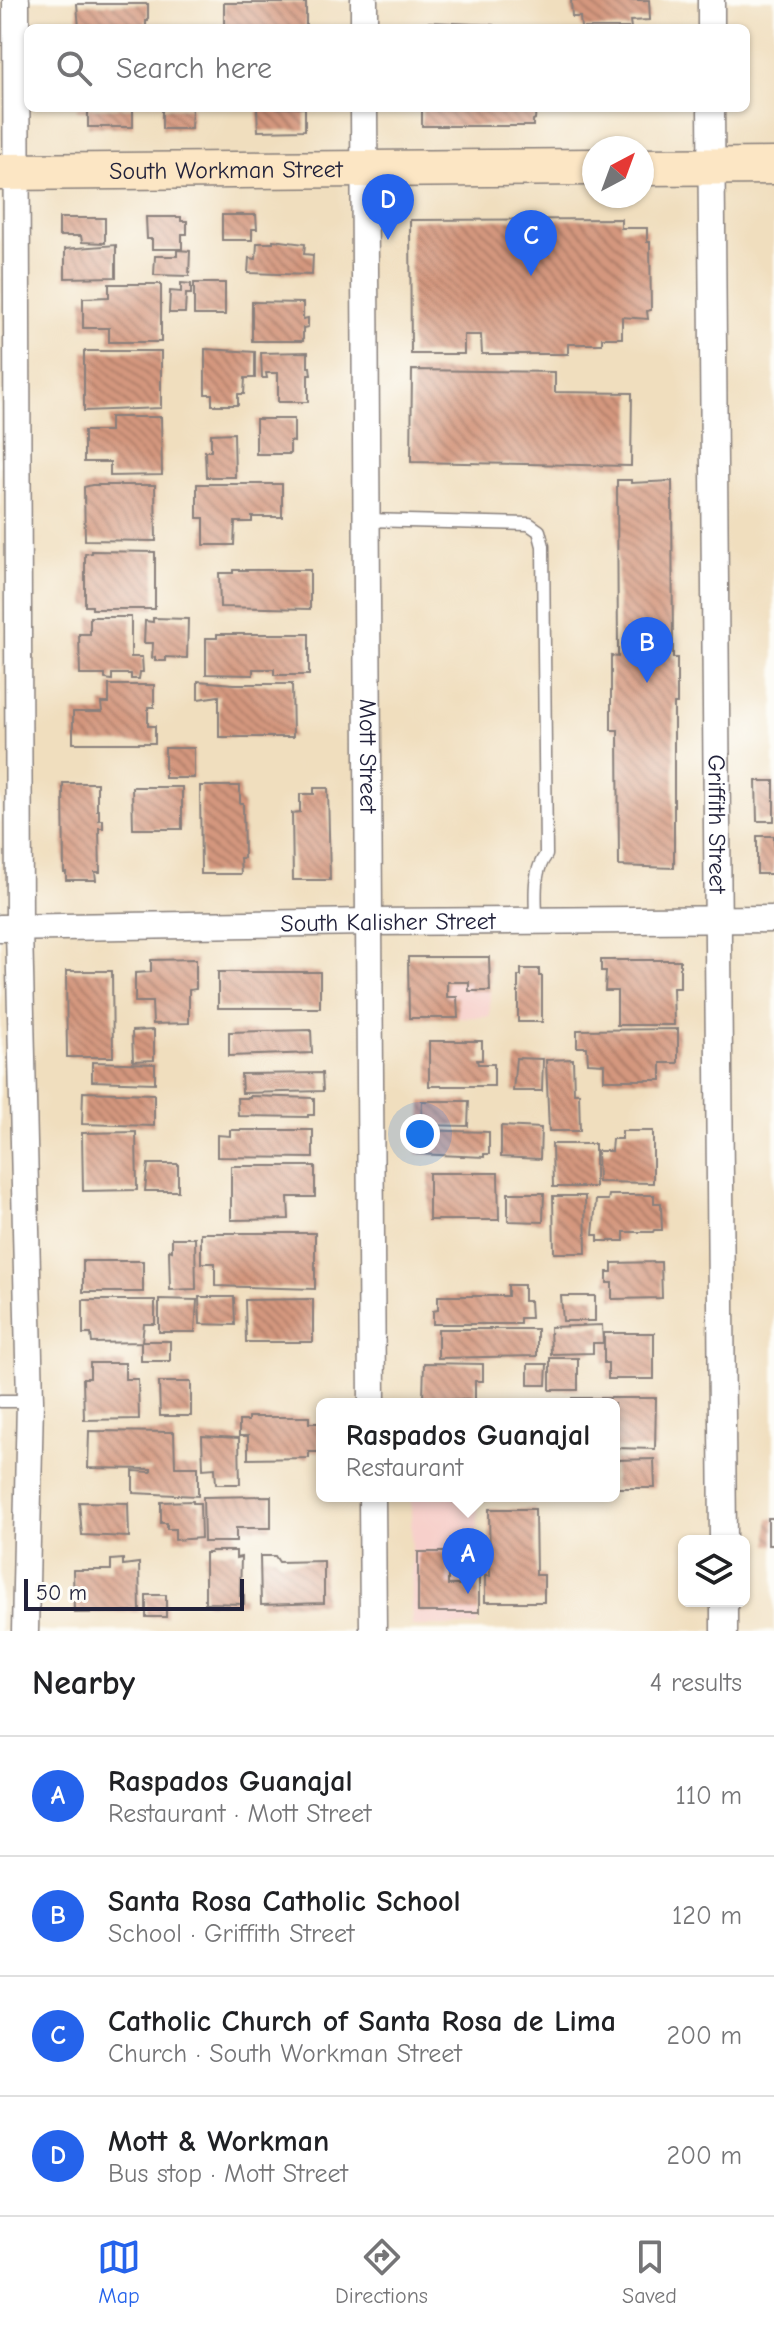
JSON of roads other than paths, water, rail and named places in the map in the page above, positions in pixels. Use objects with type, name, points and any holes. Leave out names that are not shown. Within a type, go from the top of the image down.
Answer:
[{"type":"main road","points":[[654,167],[774,166]]},
{"type":"main road","name":"South Workman Street","points":[[8,172],[582,167]]},
{"type":"street","points":[[16,0],[8,172],[10,928],[30,1401],[25,1631]]},
{"type":"street","points":[[364,0],[364,24]]},
{"type":"street","points":[[711,0],[711,24]]},
{"type":"street","name":"Mott Street","points":[[364,112],[372,1398]]},
{"type":"street","name":"Griffith Street","points":[[711,112],[723,1535]]},
{"type":"street","name":"South Kalisher Street","points":[[10,928],[774,919]]},
{"type":"street","points":[[372,1502],[373,1631]]},
{"type":"street","points":[[724,1607],[724,1631]]},
{"type":"lane","points":[[366,520],[529,524],[539,531],[543,546],[546,855],[539,864],[537,877],[536,921]]},
{"type":"lane","points":[[0,1401],[30,1401]]},
{"type":"place","name":"Mott & Workman","points":[[388,240]]},
{"type":"place","name":"Catholic Church of Santa Rosa de Lima","points":[[531,276]]},
{"type":"place","name":"Santa Rosa Catholic School","points":[[647,683]]},
{"type":"place","name":"Raspados Guanajal","points":[[468,1594]]}]
